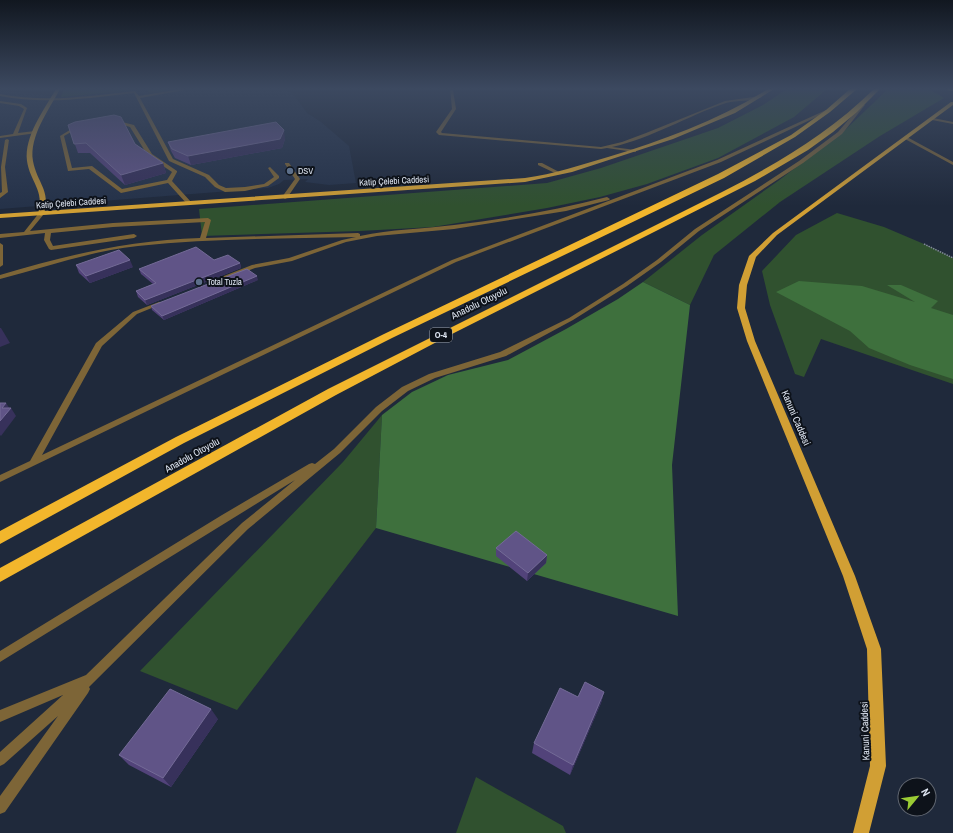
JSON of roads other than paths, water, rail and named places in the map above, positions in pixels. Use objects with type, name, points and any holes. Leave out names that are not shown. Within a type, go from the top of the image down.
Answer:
[{"type":"highway","name":"Anadolu Otoyolu","points":[[0,538],[180,440],[388,336],[721,176],[793,136],[804,128]]},
{"type":"highway","name":"Anadolu Otoyolu","points":[[0,576],[208,460],[419,346],[701,206],[787,160],[835,128]]},
{"type":"main road","name":"Katip Çelebi Caddesi","points":[[0,216],[532,180],[559,174],[634,151],[693,128]]},
{"type":"main road","name":"Kanuni Caddesi","points":[[861,833],[878,766],[874,649],[849,576],[751,341],[741,308],[743,285],[753,256],[775,234],[920,128]]},
{"type":"street","points":[[36,128],[30,156],[34,177],[44,201],[41,214]]},
{"type":"lane","points":[[15,135],[18,128]]},
{"type":"lane","points":[[72,128],[62,136],[70,170],[90,167],[121,191],[169,181],[175,172],[150,155],[133,128]]},
{"type":"lane","points":[[154,128],[171,160],[207,176],[217,186],[225,190],[266,185],[277,178],[270,168]]},
{"type":"lane","points":[[441,128],[438,132],[441,134],[634,151]]},
{"type":"lane","points":[[601,148],[623,143],[663,128]]},
{"type":"lane","points":[[0,479],[454,261],[665,183],[732,156],[792,128]]},
{"type":"lane","points":[[0,760],[92,677],[245,526],[337,451],[379,409],[405,389],[432,376],[503,354],[571,319],[625,285],[659,261],[697,230],[801,162],[840,133],[844,128]]},
{"type":"lane","points":[[0,137],[34,134]]},
{"type":"lane","points":[[0,141],[34,134]]},
{"type":"lane","points":[[907,138],[953,164]]},
{"type":"lane","points":[[0,196],[6,190],[3,167],[7,140]]},
{"type":"lane","points":[[285,197],[298,179],[287,164]]},
{"type":"lane","points":[[540,164],[559,174]]},
{"type":"lane","points":[[169,181],[189,203]]},
{"type":"lane","points":[[0,277],[43,264],[137,244],[202,240],[377,234],[454,227],[566,209],[665,183]]},
{"type":"lane","points":[[26,233],[41,214]]},
{"type":"lane","points":[[0,236],[113,225],[208,220],[202,240]]},
{"type":"lane","points":[[48,231],[47,240],[51,248],[134,236]]},
{"type":"lane","points":[[217,281],[254,266],[290,260],[344,242],[377,234]]},
{"type":"lane","points":[[0,245],[0,265]]},
{"type":"lane","points":[[33,463],[99,345],[135,314],[165,302]]},
{"type":"lane","points":[[0,657],[225,518],[337,451]]},
{"type":"lane","points":[[0,716],[92,677]]},
{"type":"lane","points":[[0,807],[92,677]]},
{"type":"place","name":"DSV","points":[[290,171]]},
{"type":"place","name":"Total Tuzla","points":[[199,282]]}]
